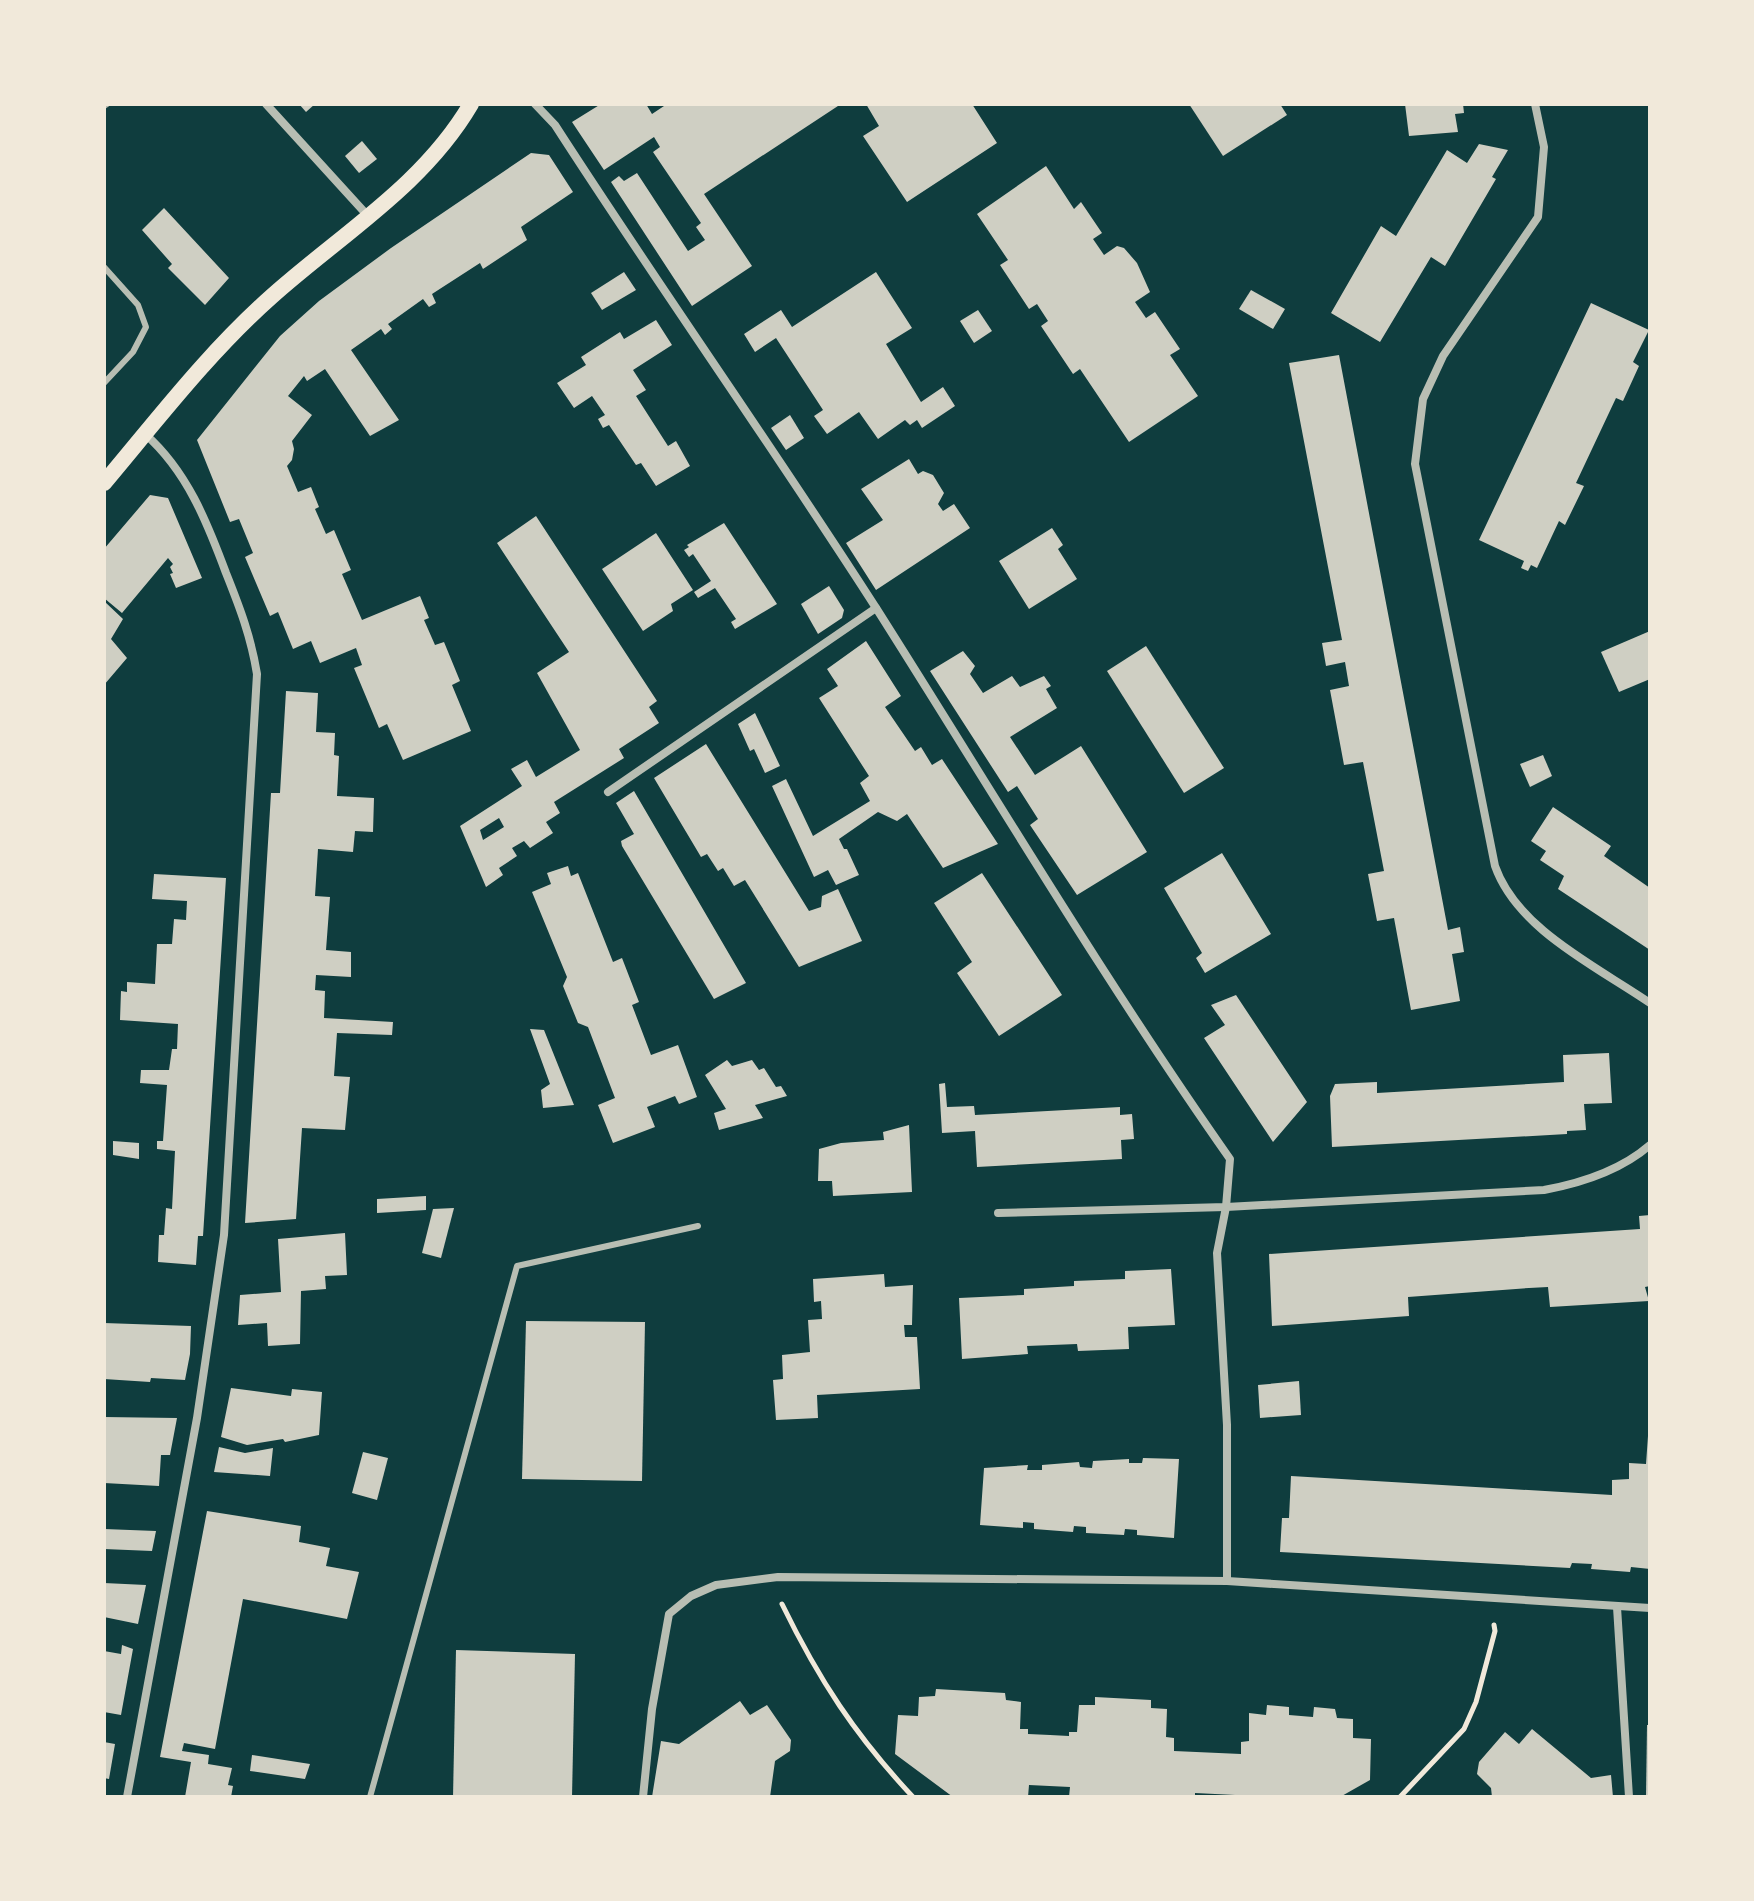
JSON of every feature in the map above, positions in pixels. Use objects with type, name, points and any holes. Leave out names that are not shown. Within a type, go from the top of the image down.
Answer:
[{"type":"main road","points":[[104,483],[233,334],[430,162],[470,107]]},
{"type":"street","points":[[266,104],[369,217]]},
{"type":"street","points":[[535,104],[555,125],[876,608],[1176,1082],[1230,1159],[1226,1207],[1217,1253],[1227,1425],[1227,1581]]},
{"type":"street","points":[[1535,104],[1544,147],[1538,217],[1443,356],[1423,399],[1415,464],[1495,866],[1502,885],[1537,927],[1650,1003]]},
{"type":"street","points":[[127,1797],[197,1418],[224,1235],[257,674],[251,639],[203,510],[162,449],[145,434]]},
{"type":"street","points":[[608,792],[876,608]]},
{"type":"street","points":[[998,1213],[1226,1207],[1544,1190],[1599,1175],[1650,1145]]},
{"type":"street","points":[[643,1797],[652,1709],[669,1614],[691,1596],[716,1585],[773,1577],[1227,1581],[1650,1608]]},
{"type":"street","points":[[1617,1607],[1629,1797]]},
{"type":"lane","points":[[104,267],[138,305],[146,327],[133,352],[104,383]]},
{"type":"lane","points":[[370,1797],[517,1266],[698,1226]]},
{"type":"path","points":[[773,1577],[800,1640],[836,1702],[860,1738],[913,1797]]},
{"type":"path","points":[[1400,1797],[1455,1740],[1470,1716],[1495,1631],[1490,1597]]},
{"type":"building","points":[[299,104],[315,104],[306,112]]},
{"type":"building","points":[[601,104],[646,104],[652,114],[667,104],[841,104],[704,194],[752,266],[692,306],[611,182],[619,176],[624,181],[637,173],[688,251],[705,240],[696,227],[701,223],[653,152],[660,147],[654,137],[604,170],[572,122]]},
{"type":"building","points":[[866,104],[972,104],[997,143],[907,202],[863,136],[879,126]]},
{"type":"building","points":[[1189,104],[1280,104],[1287,115],[1223,156]]},
{"type":"building","points":[[1405,104],[1463,104],[1464,113],[1455,114],[1458,132],[1409,136]]},
{"type":"building","points":[[362,141],[377,159],[359,173],[345,156]]},
{"type":"building","points":[[1479,144],[1508,150],[1492,177],[1496,179],[1445,266],[1431,257],[1380,342],[1331,313],[1381,226],[1396,236],[1447,150],[1467,163]]},
{"type":"building","points":[[531,153],[549,155],[573,192],[521,227],[527,240],[483,269],[480,263],[432,294],[436,303],[429,307],[423,299],[388,324],[392,329],[385,335],[381,329],[351,350],[399,420],[370,436],[325,369],[307,381],[304,376],[288,396],[312,415],[292,441],[292,460],[287,466],[298,492],[311,487],[319,507],[315,509],[326,534],[334,530],[351,570],[342,574],[362,620],[420,596],[429,618],[424,620],[435,645],[444,642],[460,681],[452,685],[471,731],[403,760],[387,724],[379,728],[354,668],[362,665],[356,648],[320,663],[311,641],[293,649],[278,612],[270,616],[245,557],[253,553],[239,519],[230,522],[197,440],[280,336],[319,301]]},
{"type":"building","points":[[1046,166],[1074,209],[1081,202],[1102,233],[1093,239],[1104,255],[1117,246],[1124,248],[1137,263],[1150,292],[1135,302],[1146,318],[1155,312],[1180,349],[1170,355],[1198,396],[1129,442],[1080,369],[1073,374],[1041,326],[1048,321],[1037,304],[1029,309],[1000,265],[1008,260],[977,214]]},
{"type":"building","points":[[164,208],[229,278],[205,305],[168,268],[172,264],[142,230]]},
{"type":"building","points":[[624,272],[636,290],[602,310],[591,293]]},
{"type":"building","points":[[876,272],[912,328],[886,344],[921,402],[943,387],[955,406],[922,428],[917,420],[910,425],[905,420],[878,439],[859,412],[827,434],[814,416],[823,410],[776,338],[755,352],[744,334],[781,310],[792,327]]},
{"type":"building","points":[[1251,290],[1285,309],[1273,329],[1239,309]]},
{"type":"building","points":[[1591,303],[1649,330],[1633,362],[1639,366],[1623,401],[1616,398],[1576,483],[1584,486],[1565,525],[1559,521],[1537,568],[1531,565],[1528,571],[1521,568],[1524,561],[1479,540]]},
{"type":"building","points":[[978,310],[992,331],[974,343],[960,321]]},
{"type":"building","points":[[656,320],[672,345],[633,370],[646,390],[636,396],[668,446],[676,441],[690,466],[656,486],[641,463],[636,465],[609,425],[603,428],[598,419],[605,415],[592,396],[574,408],[557,383],[586,365],[581,357],[620,332],[624,339]]},
{"type":"building","points":[[1339,355],[1448,930],[1460,927],[1464,952],[1452,954],[1460,1001],[1411,1010],[1394,918],[1377,921],[1368,874],[1384,871],[1363,762],[1344,765],[1330,690],[1349,686],[1345,662],[1326,666],[1322,643],[1342,640],[1289,363]]},
{"type":"building","points":[[790,415],[804,438],[786,450],[771,428]]},
{"type":"building","points":[[909,459],[918,474],[923,471],[933,475],[944,493],[938,504],[943,511],[954,504],[970,528],[876,590],[846,543],[883,520],[861,489]]},
{"type":"building","points":[[150,495],[168,498],[202,578],[176,588],[170,574],[173,573],[170,567],[173,564],[168,558],[122,613],[104,598],[104,549]]},
{"type":"building","points":[[536,516],[657,701],[649,707],[659,723],[619,749],[624,758],[554,802],[560,813],[546,822],[553,833],[530,848],[524,841],[512,848],[517,856],[499,868],[503,875],[486,887],[460,826],[522,786],[511,769],[527,760],[536,777],[580,750],[537,673],[569,652],[497,543]],"holes":[[[499,818],[504,827],[483,840],[480,830]]]},
{"type":"building","points":[[724,523],[777,604],[735,629],[731,622],[736,619],[715,588],[698,598],[694,592],[711,581],[693,554],[689,557],[684,550],[689,547],[687,545]]},
{"type":"building","points":[[1052,528],[1063,545],[1058,549],[1077,579],[1029,609],[999,561]]},
{"type":"building","points":[[656,533],[693,590],[671,604],[673,611],[643,631],[602,569]]},
{"type":"building","points":[[829,586],[844,610],[842,618],[818,634],[801,604]]},
{"type":"building","points":[[104,601],[123,619],[111,639],[127,658],[104,685]]},
{"type":"building","points":[[1650,631],[1650,679],[1619,692],[1601,652]]},
{"type":"building","points":[[866,641],[901,696],[885,707],[915,751],[921,747],[932,765],[942,759],[998,844],[943,868],[907,814],[897,821],[878,812],[839,839],[859,875],[836,885],[828,870],[814,877],[772,786],[786,779],[813,836],[870,801],[860,783],[869,776],[819,698],[838,686],[827,669]]},
{"type":"building","points":[[1146,646],[1224,768],[1184,793],[1107,671]]},
{"type":"building","points":[[963,651],[975,666],[970,674],[983,693],[1012,676],[1020,687],[1044,676],[1051,686],[1046,689],[1057,708],[1010,737],[1035,775],[1081,746],[1147,852],[1077,895],[1030,825],[1038,819],[1017,786],[1008,792],[930,671]]},
{"type":"building","points":[[286,691],[318,693],[316,732],[335,733],[334,755],[339,756],[337,796],[374,798],[373,832],[355,831],[353,852],[318,849],[315,896],[330,897],[326,950],[351,952],[351,977],[316,975],[315,990],[325,991],[324,1018],[393,1022],[392,1035],[337,1033],[334,1076],[350,1077],[345,1130],[302,1128],[296,1219],[245,1223],[271,793],[280,793]]},
{"type":"building","points":[[755,713],[780,766],[765,773],[754,749],[750,751],[738,724]]},
{"type":"building","points":[[706,744],[809,911],[821,907],[822,896],[838,889],[862,941],[799,967],[745,880],[734,886],[723,868],[718,871],[707,854],[701,857],[654,778]]},
{"type":"building","points":[[1543,755],[1552,776],[1530,787],[1520,764]]},
{"type":"building","points":[[634,791],[746,983],[714,999],[622,846],[621,841],[634,834],[616,803]]},
{"type":"building","points":[[1553,807],[1611,846],[1604,856],[1650,888],[1650,950],[1558,889],[1564,876],[1540,860],[1546,851],[1531,841]]},
{"type":"building","points":[[1222,853],[1271,934],[1205,973],[1196,958],[1202,953],[1164,888]]},
{"type":"building","points":[[568,866],[571,876],[578,873],[613,962],[622,958],[639,1002],[632,1005],[651,1055],[678,1045],[697,1097],[679,1104],[675,1096],[647,1107],[655,1127],[613,1143],[598,1105],[615,1098],[588,1027],[578,1023],[563,986],[567,977],[532,892],[551,884],[547,873]]},
{"type":"building","points":[[982,873],[1062,995],[999,1036],[957,973],[972,962],[934,903]]},
{"type":"building","points":[[154,874],[226,878],[203,1236],[198,1236],[196,1265],[158,1262],[159,1235],[164,1235],[166,1208],[172,1209],[175,1151],[157,1149],[157,1141],[163,1141],[167,1085],[140,1083],[141,1070],[169,1070],[172,1049],[177,1049],[178,1024],[120,1020],[121,991],[127,992],[127,982],[155,984],[157,944],[172,944],[174,919],[186,920],[187,901],[152,899]]},
{"type":"building","points":[[1236,995],[1307,1102],[1273,1142],[1204,1038],[1225,1025],[1211,1005]]},
{"type":"building","points":[[530,1029],[544,1030],[574,1105],[543,1108],[541,1090],[550,1084]]},
{"type":"building","points":[[1609,1053],[1612,1103],[1584,1104],[1586,1130],[1567,1131],[1567,1134],[1332,1147],[1330,1096],[1335,1084],[1377,1082],[1377,1093],[1564,1082],[1563,1055]]},
{"type":"building","points":[[727,1060],[732,1066],[752,1060],[759,1070],[764,1068],[776,1087],[781,1086],[787,1096],[755,1105],[763,1118],[719,1130],[714,1113],[726,1109],[705,1075]]},
{"type":"building","points":[[945,1083],[947,1107],[974,1106],[975,1115],[1120,1107],[1120,1115],[1132,1114],[1134,1139],[1121,1140],[1122,1159],[977,1167],[975,1131],[942,1133],[939,1084]]},
{"type":"building","points":[[909,1125],[912,1192],[833,1196],[832,1181],[818,1181],[819,1149],[841,1143],[884,1140],[883,1132]]},
{"type":"building","points":[[113,1141],[139,1143],[139,1159],[113,1155]]},
{"type":"building","points":[[426,1196],[426,1210],[377,1213],[377,1199]]},
{"type":"building","points":[[454,1208],[441,1258],[422,1253],[433,1209]]},
{"type":"building","points":[[1650,1215],[1650,1286],[1645,1287],[1649,1301],[1550,1307],[1548,1287],[1529,1288],[1408,1297],[1409,1316],[1272,1326],[1269,1254],[1640,1229],[1639,1216]]},
{"type":"building","points":[[345,1233],[347,1275],[325,1276],[326,1289],[301,1291],[300,1344],[268,1346],[267,1323],[238,1325],[240,1295],[281,1292],[278,1239]]},
{"type":"building","points":[[1171,1269],[1175,1325],[1128,1327],[1129,1349],[1078,1351],[1077,1344],[1027,1346],[1028,1354],[962,1359],[959,1298],[1024,1295],[1024,1289],[1074,1286],[1074,1281],[1125,1279],[1125,1271]]},
{"type":"building","points":[[884,1274],[885,1287],[913,1285],[912,1325],[904,1325],[905,1337],[917,1337],[920,1389],[817,1395],[818,1418],[776,1420],[773,1380],[783,1379],[782,1355],[810,1352],[808,1320],[822,1319],[821,1301],[814,1302],[813,1279]]},
{"type":"building","points":[[526,1321],[645,1322],[642,1481],[522,1479]]},
{"type":"building","points":[[104,1323],[191,1326],[185,1380],[151,1378],[150,1382],[104,1379]]},
{"type":"building","points":[[1299,1381],[1301,1415],[1260,1418],[1258,1385]]},
{"type":"building","points":[[231,1388],[291,1396],[292,1389],[322,1392],[319,1435],[247,1445],[221,1437]]},
{"type":"building","points":[[104,1417],[177,1418],[170,1455],[161,1455],[159,1486],[104,1483]]},
{"type":"building","points":[[1648,1436],[1650,1569],[1631,1567],[1630,1572],[1591,1569],[1592,1564],[1572,1563],[1570,1568],[1280,1552],[1282,1518],[1289,1518],[1291,1476],[1612,1495],[1612,1480],[1629,1479],[1629,1463],[1646,1464]]},
{"type":"building","points":[[219,1447],[245,1453],[273,1448],[270,1476],[214,1472]]},
{"type":"building","points":[[363,1452],[388,1458],[377,1500],[352,1493]]},
{"type":"building","points":[[1143,1458],[1179,1459],[1174,1538],[1137,1535],[1137,1530],[1125,1529],[1124,1535],[1086,1533],[1086,1527],[1074,1526],[1073,1532],[1034,1529],[1034,1523],[1023,1522],[1023,1528],[980,1525],[984,1468],[1028,1465],[1027,1470],[1042,1470],[1042,1465],[1079,1462],[1080,1467],[1092,1468],[1093,1461],[1129,1459],[1129,1463],[1142,1463]]},
{"type":"building","points":[[207,1511],[301,1526],[299,1542],[330,1548],[326,1566],[359,1572],[347,1619],[243,1599],[215,1749],[184,1743],[182,1751],[209,1755],[208,1764],[232,1768],[228,1785],[233,1786],[231,1797],[185,1797],[191,1762],[160,1757]]},
{"type":"building","points":[[104,1529],[156,1531],[152,1551],[104,1549]]},
{"type":"building","points":[[104,1583],[146,1585],[138,1624],[104,1617]]},
{"type":"building","points":[[122,1645],[133,1649],[121,1715],[104,1712],[104,1651],[121,1654]]},
{"type":"building","points":[[456,1650],[575,1654],[572,1797],[453,1797]]},
{"type":"building","points":[[936,1689],[1005,1693],[1006,1700],[1021,1702],[1020,1729],[1028,1729],[1028,1734],[1069,1736],[1069,1732],[1077,1732],[1079,1705],[1095,1705],[1095,1697],[1151,1700],[1151,1708],[1167,1709],[1166,1737],[1174,1738],[1174,1751],[1241,1754],[1241,1742],[1249,1741],[1249,1713],[1266,1715],[1267,1705],[1289,1707],[1289,1715],[1313,1717],[1314,1707],[1335,1709],[1337,1718],[1353,1719],[1353,1738],[1371,1739],[1370,1780],[1340,1797],[1235,1797],[1195,1793],[1195,1797],[1069,1797],[1070,1787],[1029,1785],[1028,1797],[953,1797],[895,1754],[898,1715],[918,1716],[919,1697],[935,1696]]},
{"type":"building","points":[[740,1701],[750,1715],[767,1705],[791,1740],[790,1751],[775,1761],[770,1797],[652,1797],[661,1741],[679,1744]]},
{"type":"building","points":[[1647,1725],[1650,1725],[1650,1797],[1646,1797]]},
{"type":"building","points":[[1532,1729],[1591,1778],[1611,1775],[1613,1797],[1492,1797],[1491,1788],[1477,1774],[1479,1762],[1505,1732],[1519,1744]]},
{"type":"building","points":[[104,1742],[115,1744],[109,1779],[104,1778]]},
{"type":"building","points":[[252,1755],[310,1764],[305,1779],[250,1771]]}]
